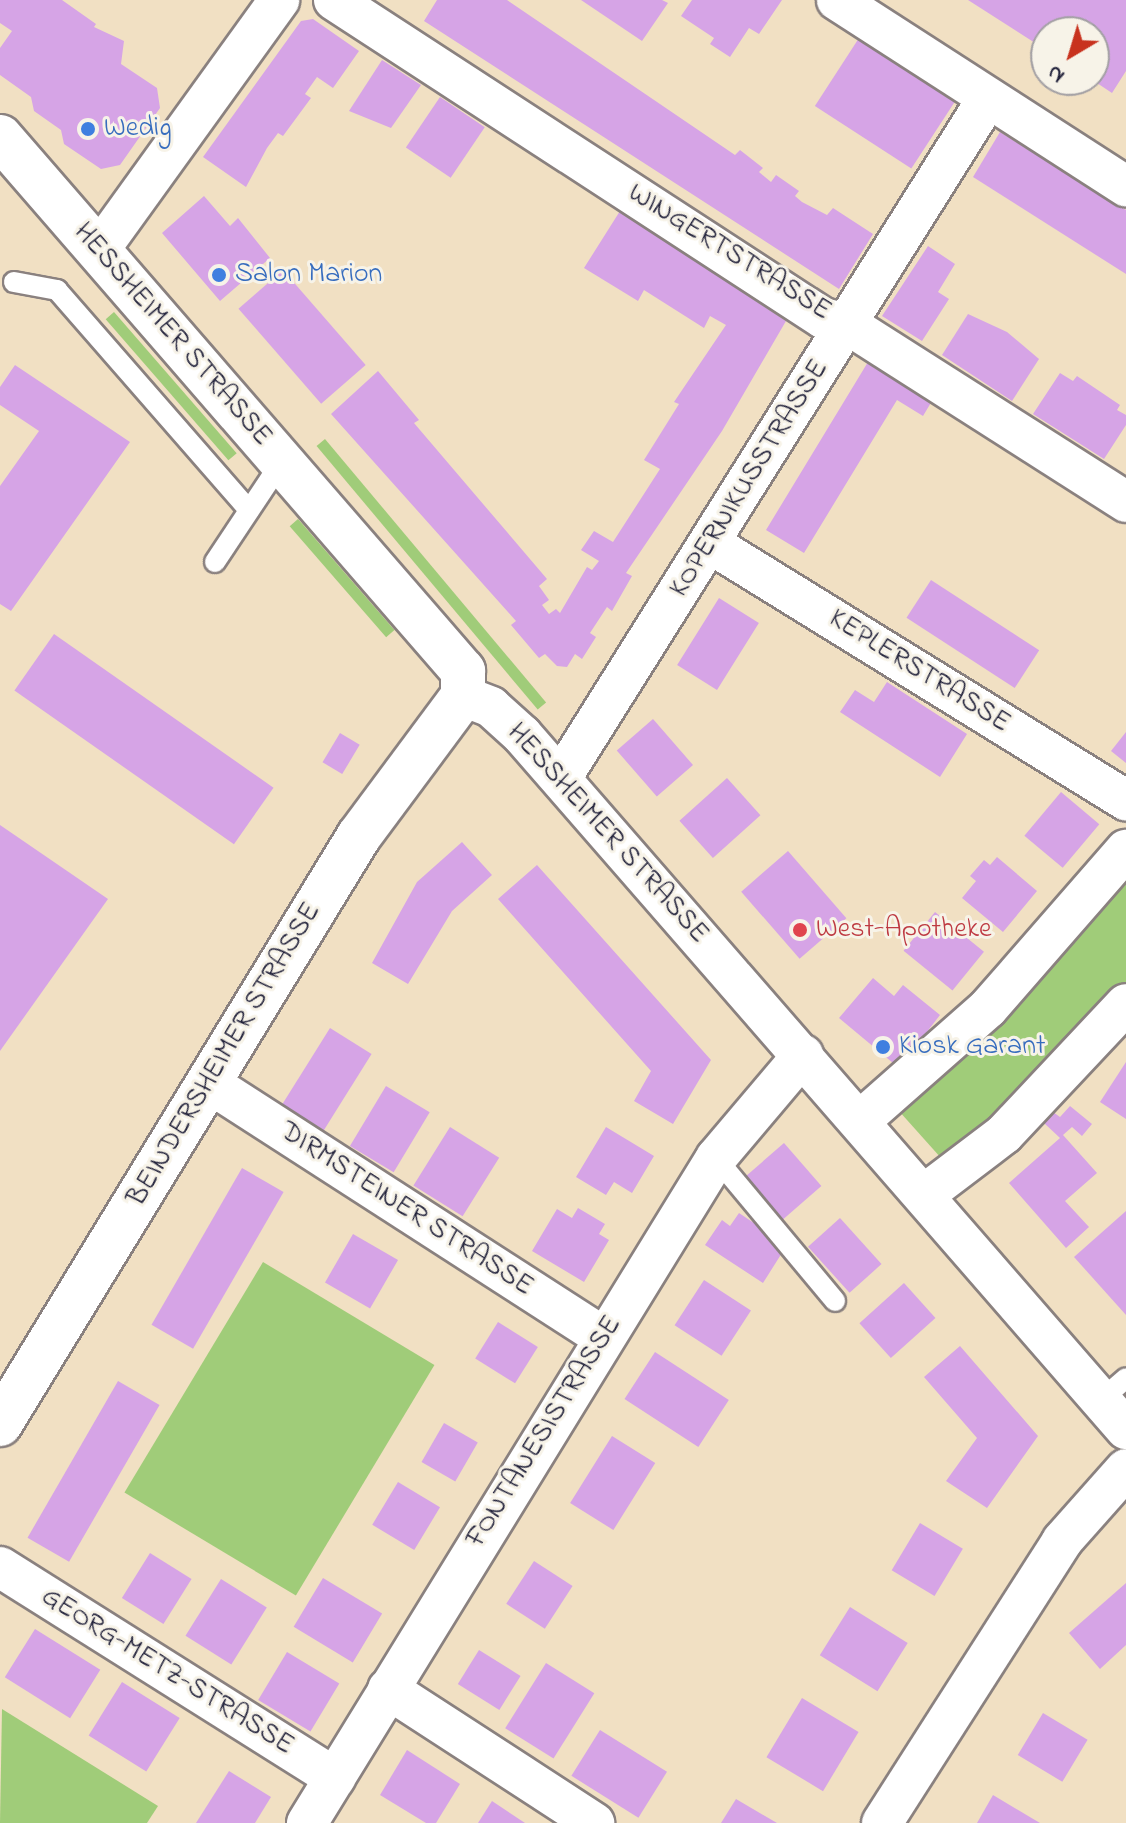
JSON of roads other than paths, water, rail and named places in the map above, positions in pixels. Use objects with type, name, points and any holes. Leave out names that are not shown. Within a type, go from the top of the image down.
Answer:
[{"type":"street","points":[[99,250],[279,0]]},
{"type":"street","name":"WINGERTSTRASSE","points":[[334,0],[823,318],[847,324],[1126,502]]},
{"type":"street","points":[[837,0],[1126,186]]},
{"type":"street","name":"KOPERNIKUSSTRASSE","points":[[561,778],[711,544],[988,98]]},
{"type":"street","name":"HESSHEIMER STRASSE","points":[[0,137],[463,671],[463,696],[497,712],[561,778],[925,1194],[1118,1402]]},
{"type":"street","name":"KEPLERSTRASSE","points":[[711,544],[1126,800]]},
{"type":"street","name":"BEINDERSHEIMER STRASSE","points":[[0,1424],[391,786],[451,718],[463,696]]},
{"type":"street","points":[[861,1120],[988,1008],[1126,850]]},
{"type":"street","points":[[925,1194],[1004,1134],[1126,1004]]},
{"type":"street","name":"FONTANESISTRASSE","points":[[307,1823],[603,1337],[716,1158],[803,1055]]},
{"type":"street","name":"DIRMSTEINER STRASSE","points":[[209,1083],[603,1337]]},
{"type":"street","points":[[882,1823],[1062,1541],[1126,1469]]},
{"type":"street","name":"GEORG-METZ-STRASSE","points":[[0,1567],[335,1778]]},
{"type":"street","points":[[388,1689],[594,1823]]},
{"type":"lane","points":[[14,282],[57,290],[249,510]]},
{"type":"lane","points":[[215,562],[282,461]]},
{"type":"lane","points":[[716,1158],[835,1301]]},
{"type":"place","name":"Wedig","points":[[88,129]]},
{"type":"place","name":"Salon Marion","points":[[219,275]]},
{"type":"place","name":"West-Apotheke","points":[[800,930]]},
{"type":"place","name":"Kiosk Garant","points":[[883,1047]]}]
